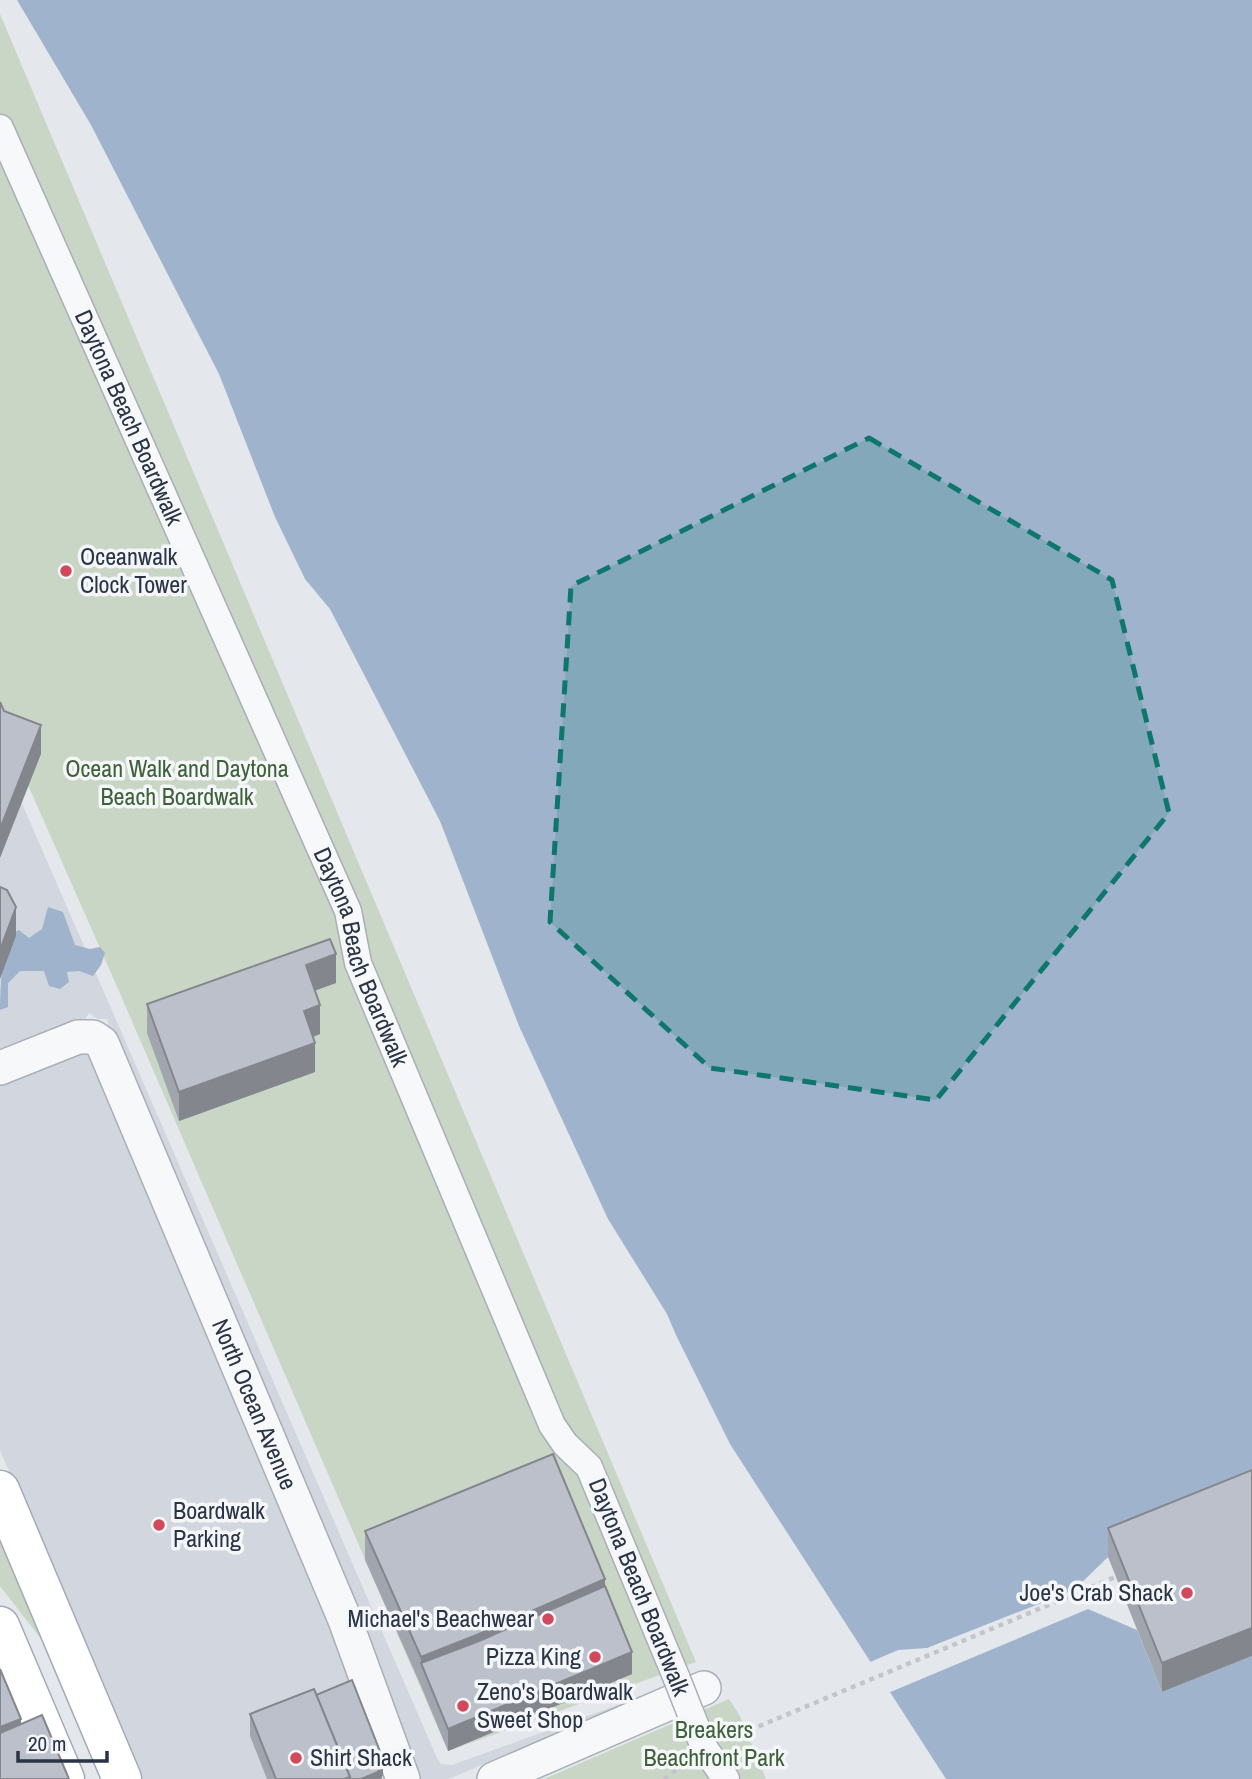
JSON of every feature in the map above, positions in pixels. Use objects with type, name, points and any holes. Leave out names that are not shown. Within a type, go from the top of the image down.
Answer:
[{"type":"main road","points":[[0,1490],[122,1779]]},
{"type":"main road","points":[[0,1626],[65,1779]]},
{"type":"street","name":"Daytona Beach Boardwalk","points":[[0,128],[348,911],[358,963],[552,1425],[565,1444],[589,1467],[690,1693],[705,1749],[726,1779]]},
{"type":"street","name":"North Ocean Avenue","points":[[0,1068],[78,1037],[93,1037],[102,1044],[345,1620],[403,1779]]},
{"type":"street","points":[[494,1779],[690,1693]]},
{"type":"path","points":[[705,1749],[1128,1571]]},
{"type":"highlighted area","points":[[869,438],[1112,580],[1169,813],[936,1100],[710,1068],[550,922],[571,586]]},
{"type":"shaded area","points":[[0,753],[441,1764],[452,1765],[637,1698],[449,1779],[419,1779],[116,1036],[108,1027],[108,1019],[98,1019],[89,1013],[85,1019],[73,1020],[0,1049]]},
{"type":"shaded area","name":"Boardwalk Parking","points":[[81,1054],[90,1055],[332,1627],[387,1779],[139,1779],[0,1450],[0,1086]]},
{"type":"green space","name":"Ocean Walk and Daytona Beach Boardwalk","points":[[0,14],[696,1662],[448,1751],[115,982],[28,785],[0,731]]},
{"type":"green space","points":[[0,1523],[48,1636],[42,1640],[0,1586]]},
{"type":"green space","name":"Breakers Beachfront Park","points":[[729,1699],[740,1716],[766,1779],[544,1779]]},
{"type":"water","points":[[17,0],[1252,0],[1252,1779],[946,1779],[730,1444],[667,1314],[608,1219],[519,1026],[440,821],[330,609],[305,579],[275,517],[219,374],[91,125]]},
{"type":"water","points":[[48,907],[63,912],[75,945],[90,949],[100,947],[105,953],[101,965],[93,976],[79,971],[67,972],[69,982],[60,989],[49,986],[44,971],[20,971],[8,983],[8,1007],[0,1010],[1,940],[19,930],[29,938],[42,929]]},
{"type":"pier","name":"Joe's Crab Shack","points":[[1252,1499],[1252,1656],[1162,1692],[1137,1630],[1088,1609],[888,1693],[868,1663],[898,1650],[927,1648],[1074,1590],[1108,1557]]},
{"type":"building","points":[[0,702],[4,711],[41,725],[0,829]]},
{"type":"building","points":[[0,887],[7,890],[16,907],[0,950]]},
{"type":"building","points":[[330,939],[336,954],[306,965],[320,1005],[304,1011],[315,1043],[179,1092],[147,1004]]},
{"type":"building","points":[[553,1454],[605,1579],[421,1657],[365,1531]]},
{"type":"building","name":"Joe's Crab Shack","points":[[1252,1470],[1252,1628],[1162,1663],[1108,1528]]},
{"type":"building","points":[[605,1586],[632,1652],[448,1729],[421,1663]]},
{"type":"building","points":[[0,1669],[21,1719],[0,1727]]},
{"type":"building","points":[[352,1680],[383,1759],[378,1772],[361,1779],[350,1779],[316,1695]]},
{"type":"building","name":"Shirt Shack","points":[[314,1689],[350,1777],[276,1779],[250,1714]]},
{"type":"building","points":[[42,1715],[69,1779],[0,1779],[0,1733]]},
{"type":"place","name":"Oceanwalk Clock Tower","points":[[66,571]]},
{"type":"place","name":"Boardwalk Parking","points":[[159,1525]]},
{"type":"place","name":"Joe's Crab Shack","points":[[1187,1593]]},
{"type":"place","name":"Michael's Beachwear","points":[[548,1619]]},
{"type":"place","name":"Pizza King","points":[[595,1657]]},
{"type":"place","name":"Zeno's Boardwalk Sweet Shop","points":[[463,1706]]},
{"type":"place","name":"Shirt Shack","points":[[296,1758]]}]
